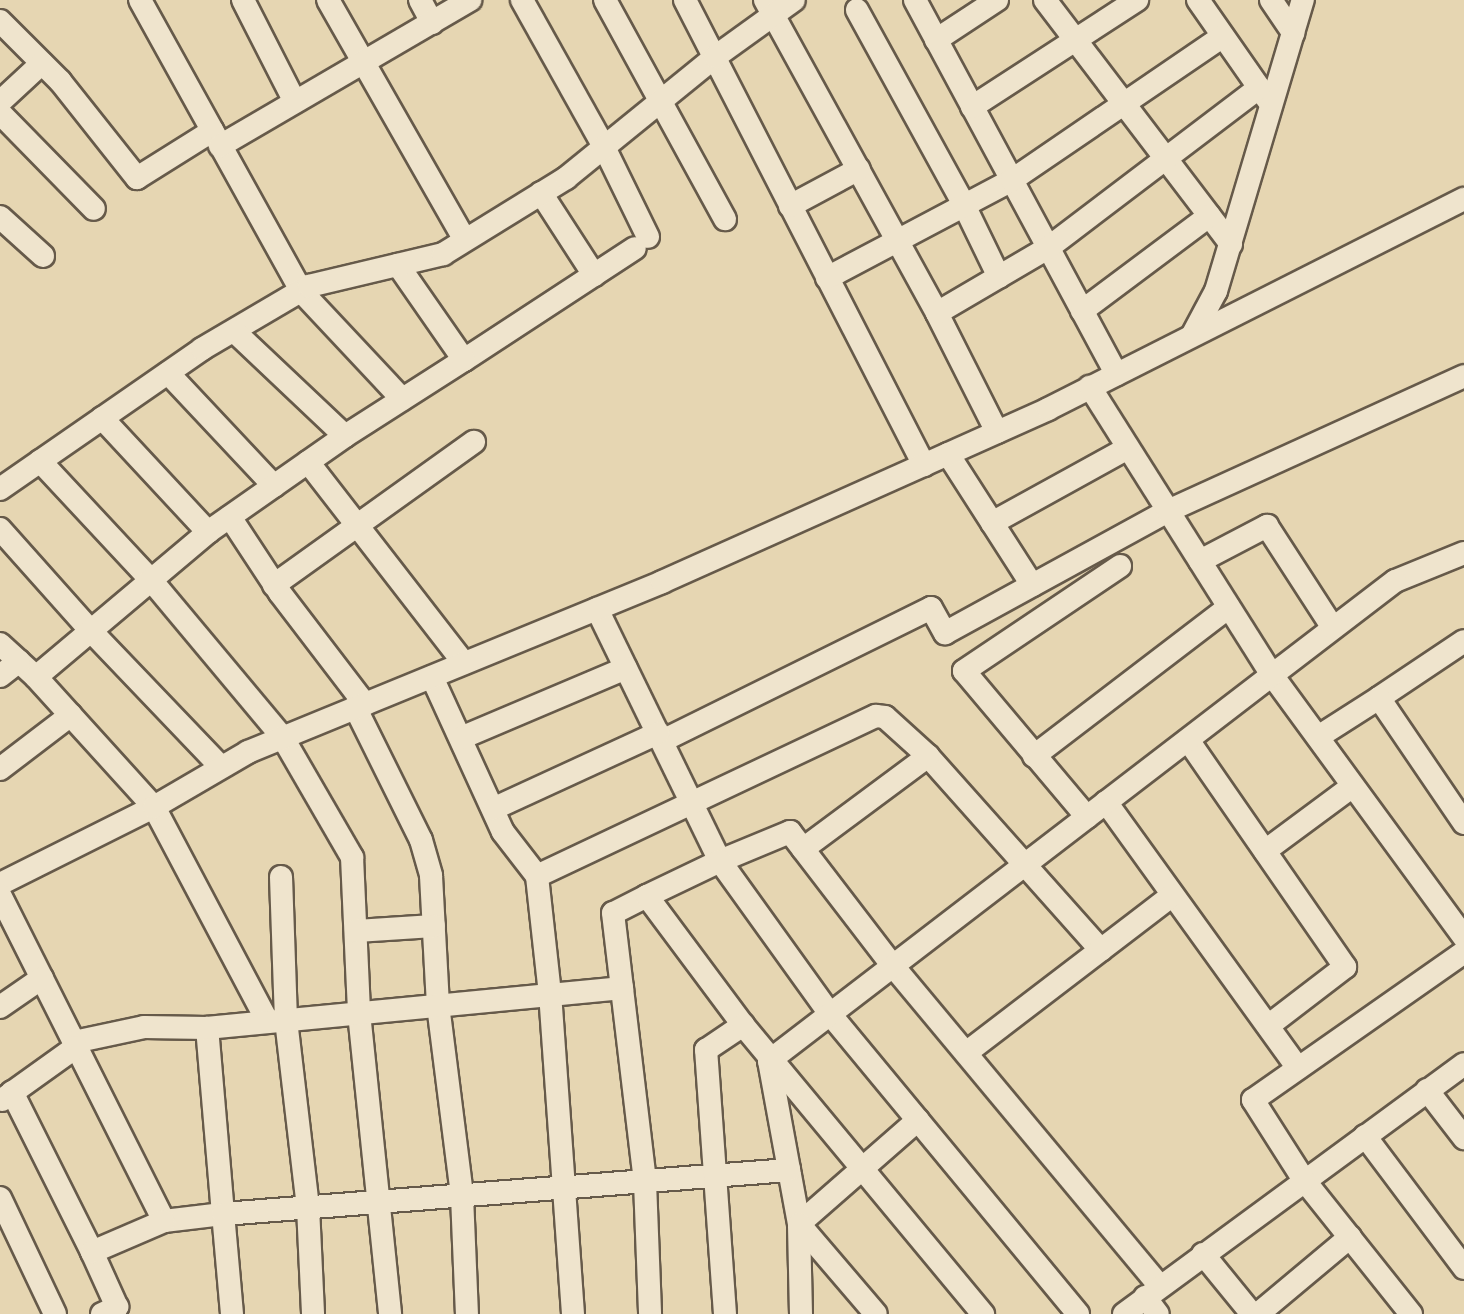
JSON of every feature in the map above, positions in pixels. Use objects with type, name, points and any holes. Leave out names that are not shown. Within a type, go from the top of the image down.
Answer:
[{"type":"street","points":[[140,0],[301,291],[402,399]]},
{"type":"street","points":[[243,0],[295,102]]},
{"type":"street","points":[[328,0],[465,240]]},
{"type":"street","points":[[420,0],[432,23]]},
{"type":"street","points":[[0,21],[42,63],[137,178],[295,102],[470,0]]},
{"type":"street","points":[[36,677],[208,532],[345,436],[642,243],[604,147],[522,0]]},
{"type":"street","points":[[605,0],[725,219]]},
{"type":"street","points":[[685,0],[924,465]]},
{"type":"street","points":[[0,489],[168,373],[301,291],[443,254],[541,193],[604,147],[715,57],[769,8],[794,0]]},
{"type":"street","points":[[915,0],[1116,374]]},
{"type":"street","points":[[936,40],[997,0]]},
{"type":"street","points":[[1045,0],[1231,244]]},
{"type":"street","points":[[972,107],[1137,0]]},
{"type":"street","points":[[1198,0],[1265,97]]},
{"type":"street","points":[[1271,0],[1293,33]]},
{"type":"street","points":[[1193,334],[1216,291],[1231,244],[1265,97],[1293,33],[1303,0]]},
{"type":"street","points":[[769,8],[899,239],[997,432]]},
{"type":"street","points":[[857,10],[964,205],[999,277]]},
{"type":"street","points":[[827,278],[1012,180],[1123,102],[1223,36]]},
{"type":"street","points":[[0,102],[42,63]]},
{"type":"street","points":[[937,313],[1048,248],[1166,159],[1265,97]]},
{"type":"street","points":[[0,113],[94,209]]},
{"type":"street","points":[[790,206],[860,170]]},
{"type":"street","points":[[541,193],[594,275]]},
{"type":"street","points":[[0,884],[154,807],[221,767],[283,738],[597,609],[997,432],[1464,199]]},
{"type":"street","points":[[1082,310],[1209,216]]},
{"type":"street","points":[[0,217],[43,256]]},
{"type":"street","points":[[398,265],[464,360]]},
{"type":"street","points":[[234,331],[345,436]]},
{"type":"street","points":[[168,373],[274,486]]},
{"type":"street","points":[[493,809],[660,737],[931,608],[945,633],[1168,511],[1464,376]]},
{"type":"street","points":[[1090,387],[1272,675],[1464,937]]},
{"type":"street","points":[[102,418],[208,532]]},
{"type":"street","points":[[274,585],[359,528],[474,442]]},
{"type":"street","points":[[992,523],[1128,448]]},
{"type":"street","points":[[948,454],[1032,585]]},
{"type":"street","points":[[40,461],[151,580],[283,738],[352,857],[359,1013],[376,1202],[390,1314]]},
{"type":"street","points":[[308,462],[464,663]]},
{"type":"street","points":[[230,517],[274,585],[360,706],[421,840],[431,876],[438,1005],[462,1196],[467,1314]]},
{"type":"street","points":[[1200,561],[1267,526],[1333,628]]},
{"type":"street","points":[[0,530],[91,632],[221,767]]},
{"type":"street","points":[[770,1061],[1395,581],[1464,554]]},
{"type":"street","points":[[1087,817],[966,676],[966,666],[1120,566]]},
{"type":"street","points":[[1034,756],[1229,607]]},
{"type":"street","points":[[597,609],[720,861],[830,1014],[1078,1314]]},
{"type":"street","points":[[1318,737],[1464,641]]},
{"type":"street","points":[[0,644],[36,677],[154,807],[277,1021]]},
{"type":"street","points":[[0,676],[19,661]]},
{"type":"street","points":[[461,738],[626,668]]},
{"type":"street","points":[[432,677],[511,845],[537,876],[550,994],[573,1314]]},
{"type":"street","points":[[1378,698],[1464,823]]},
{"type":"street","points":[[0,769],[71,715]]},
{"type":"street","points":[[537,876],[880,715],[928,756],[1027,863],[1101,950]]},
{"type":"street","points":[[1188,740],[1345,967],[1268,1026]]},
{"type":"street","points":[[803,849],[928,756]]},
{"type":"street","points":[[1265,851],[1353,786]]},
{"type":"street","points":[[1106,802],[1298,1068]]},
{"type":"street","points":[[650,1314],[645,1182],[613,913],[720,861],[790,832],[893,966],[966,1053],[1154,1299]]},
{"type":"street","points":[[281,877],[277,1021],[308,1207],[313,1314]]},
{"type":"street","points":[[0,895],[164,1221]]},
{"type":"street","points":[[966,1053],[1173,895]]},
{"type":"street","points":[[647,896],[770,1061],[983,1314]]},
{"type":"street","points":[[356,931],[434,926]]},
{"type":"street","points":[[1411,1314],[1304,1180],[1253,1100],[1464,952]]},
{"type":"street","points":[[0,1007],[42,978]]},
{"type":"street","points":[[102,1314],[117,1307],[92,1252],[6,1097],[75,1044],[144,1027],[207,1028],[622,988]]},
{"type":"street","points":[[725,1314],[706,1050],[742,1025]]},
{"type":"street","points":[[207,1028],[232,1314]]},
{"type":"street","points":[[770,1061],[799,1224],[801,1314]]},
{"type":"street","points":[[1124,1314],[1154,1299],[1203,1254],[1464,1064]]},
{"type":"street","points":[[1427,1090],[1464,1138]]},
{"type":"street","points":[[799,1224],[918,1120]]},
{"type":"street","points":[[1365,1136],[1464,1268]]},
{"type":"street","points":[[92,1252],[164,1221],[308,1207],[789,1170]]},
{"type":"street","points":[[0,1198],[54,1314]]},
{"type":"street","points":[[799,1224],[876,1314]]},
{"type":"street","points":[[1258,1314],[1350,1237]]},
{"type":"street","points":[[1203,1254],[1252,1314]]}]
